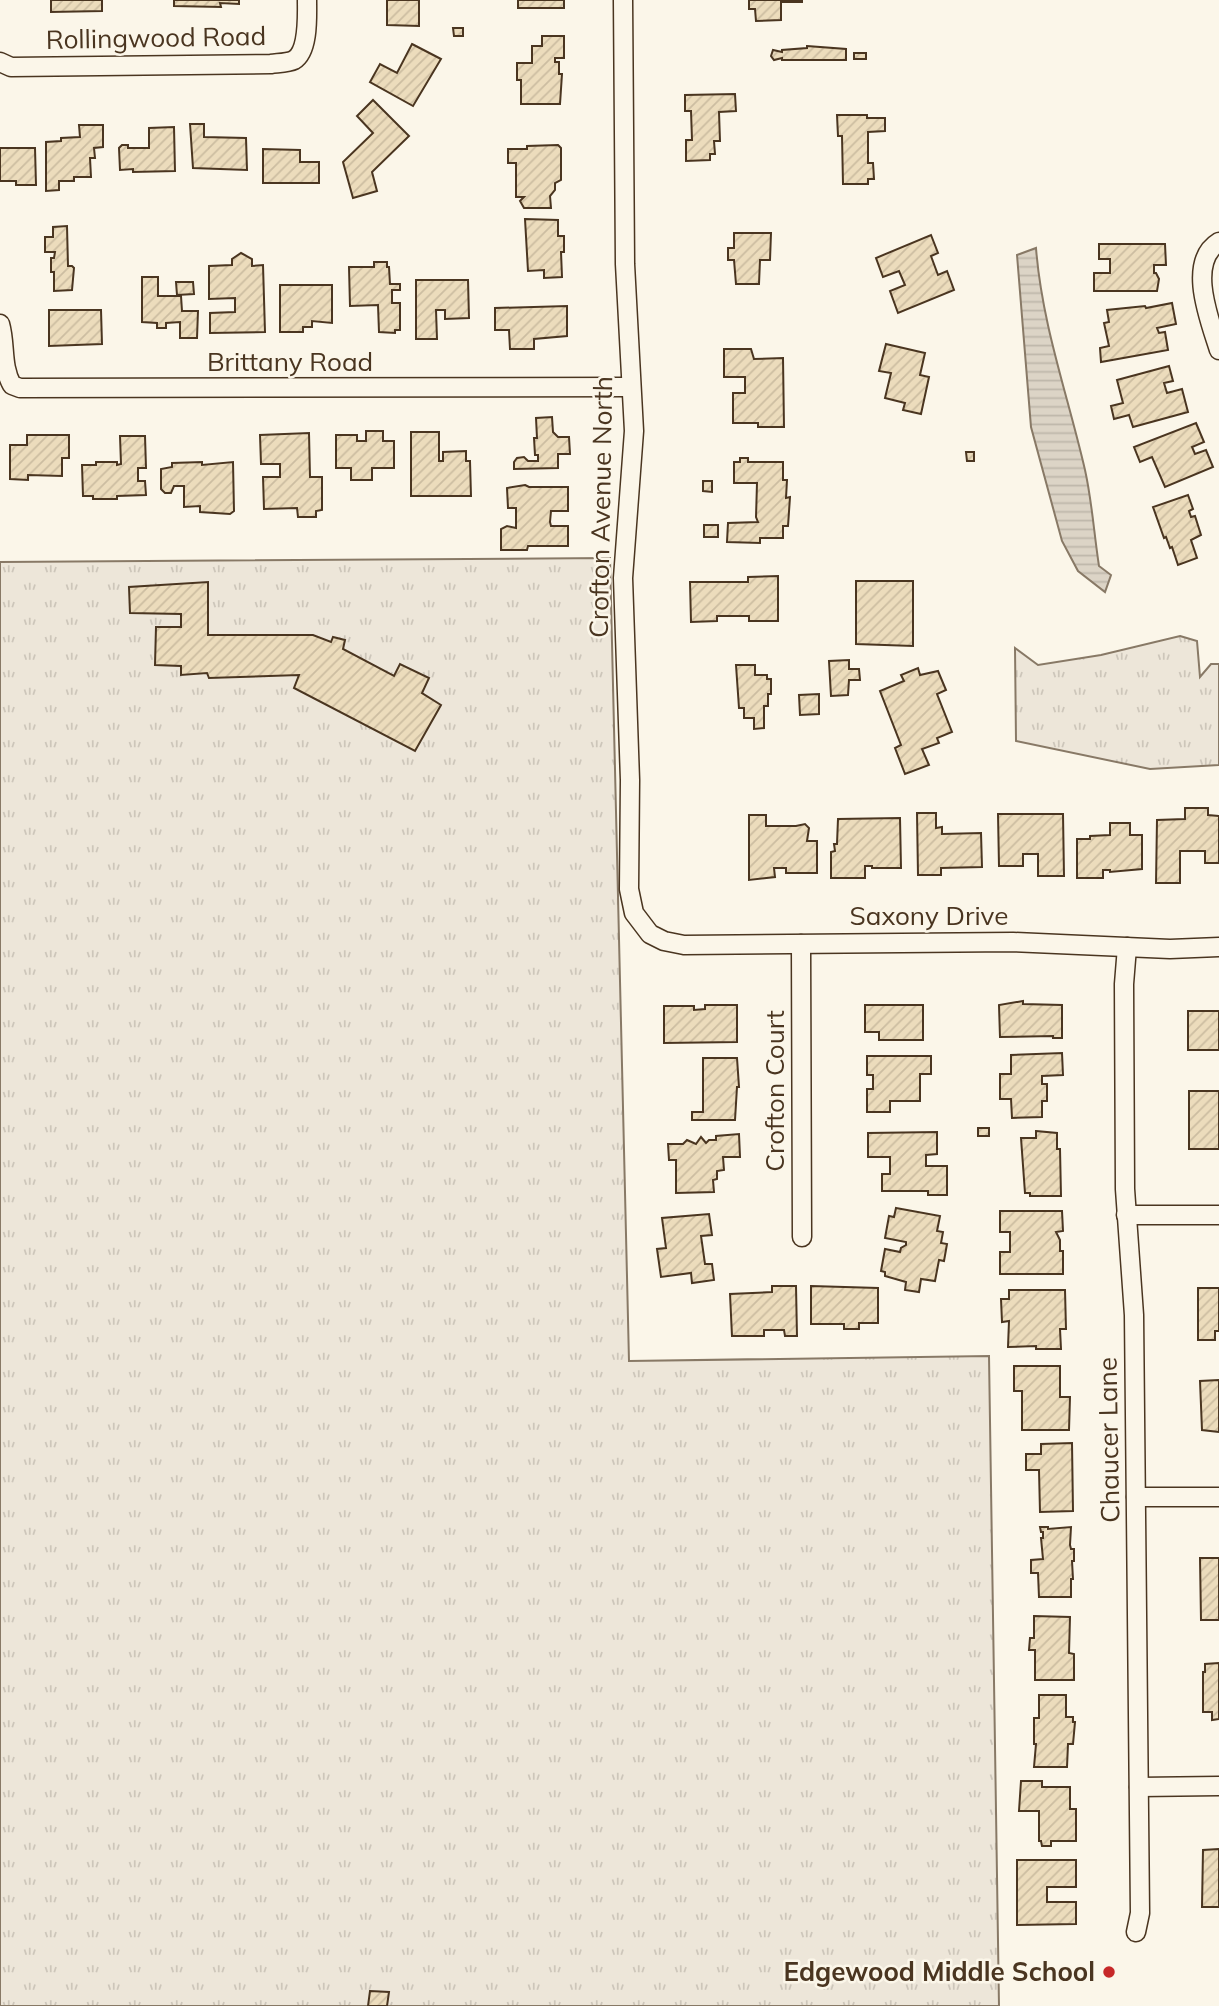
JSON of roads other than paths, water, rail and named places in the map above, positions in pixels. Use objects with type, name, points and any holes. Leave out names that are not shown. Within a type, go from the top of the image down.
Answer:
[{"type":"street","name":"Rollingwood Road","points":[[0,61],[11,67],[271,64],[293,60],[300,53],[305,41],[307,0]]},
{"type":"street","name":"Crofton Avenue North","points":[[623,0],[625,264],[634,431],[623,578],[629,780],[629,889],[634,913],[644,926]]},
{"type":"street","points":[[1219,242],[1206,256],[1201,272],[1219,350]]},
{"type":"street","name":"Brittany Road","points":[[0,324],[7,377],[12,386],[20,388],[631,387]]},
{"type":"street","name":"Saxony Drive","points":[[644,926],[650,934],[664,941],[684,945],[1013,942],[1170,949],[1219,947]]},
{"type":"street","name":"Crofton Court","points":[[801,944],[802,1237]]},
{"type":"street","name":"Chaucer Lane","points":[[1128,947],[1124,984],[1126,1215],[1134,1315],[1140,1913],[1136,1932]]},
{"type":"street","points":[[1126,1215],[1219,1215]]},
{"type":"street","points":[[1136,1497],[1219,1497]]},
{"type":"street","points":[[1139,1787],[1219,1786]]},
{"type":"place","name":"Edgewood Middle School","points":[[1109,1972]]}]
